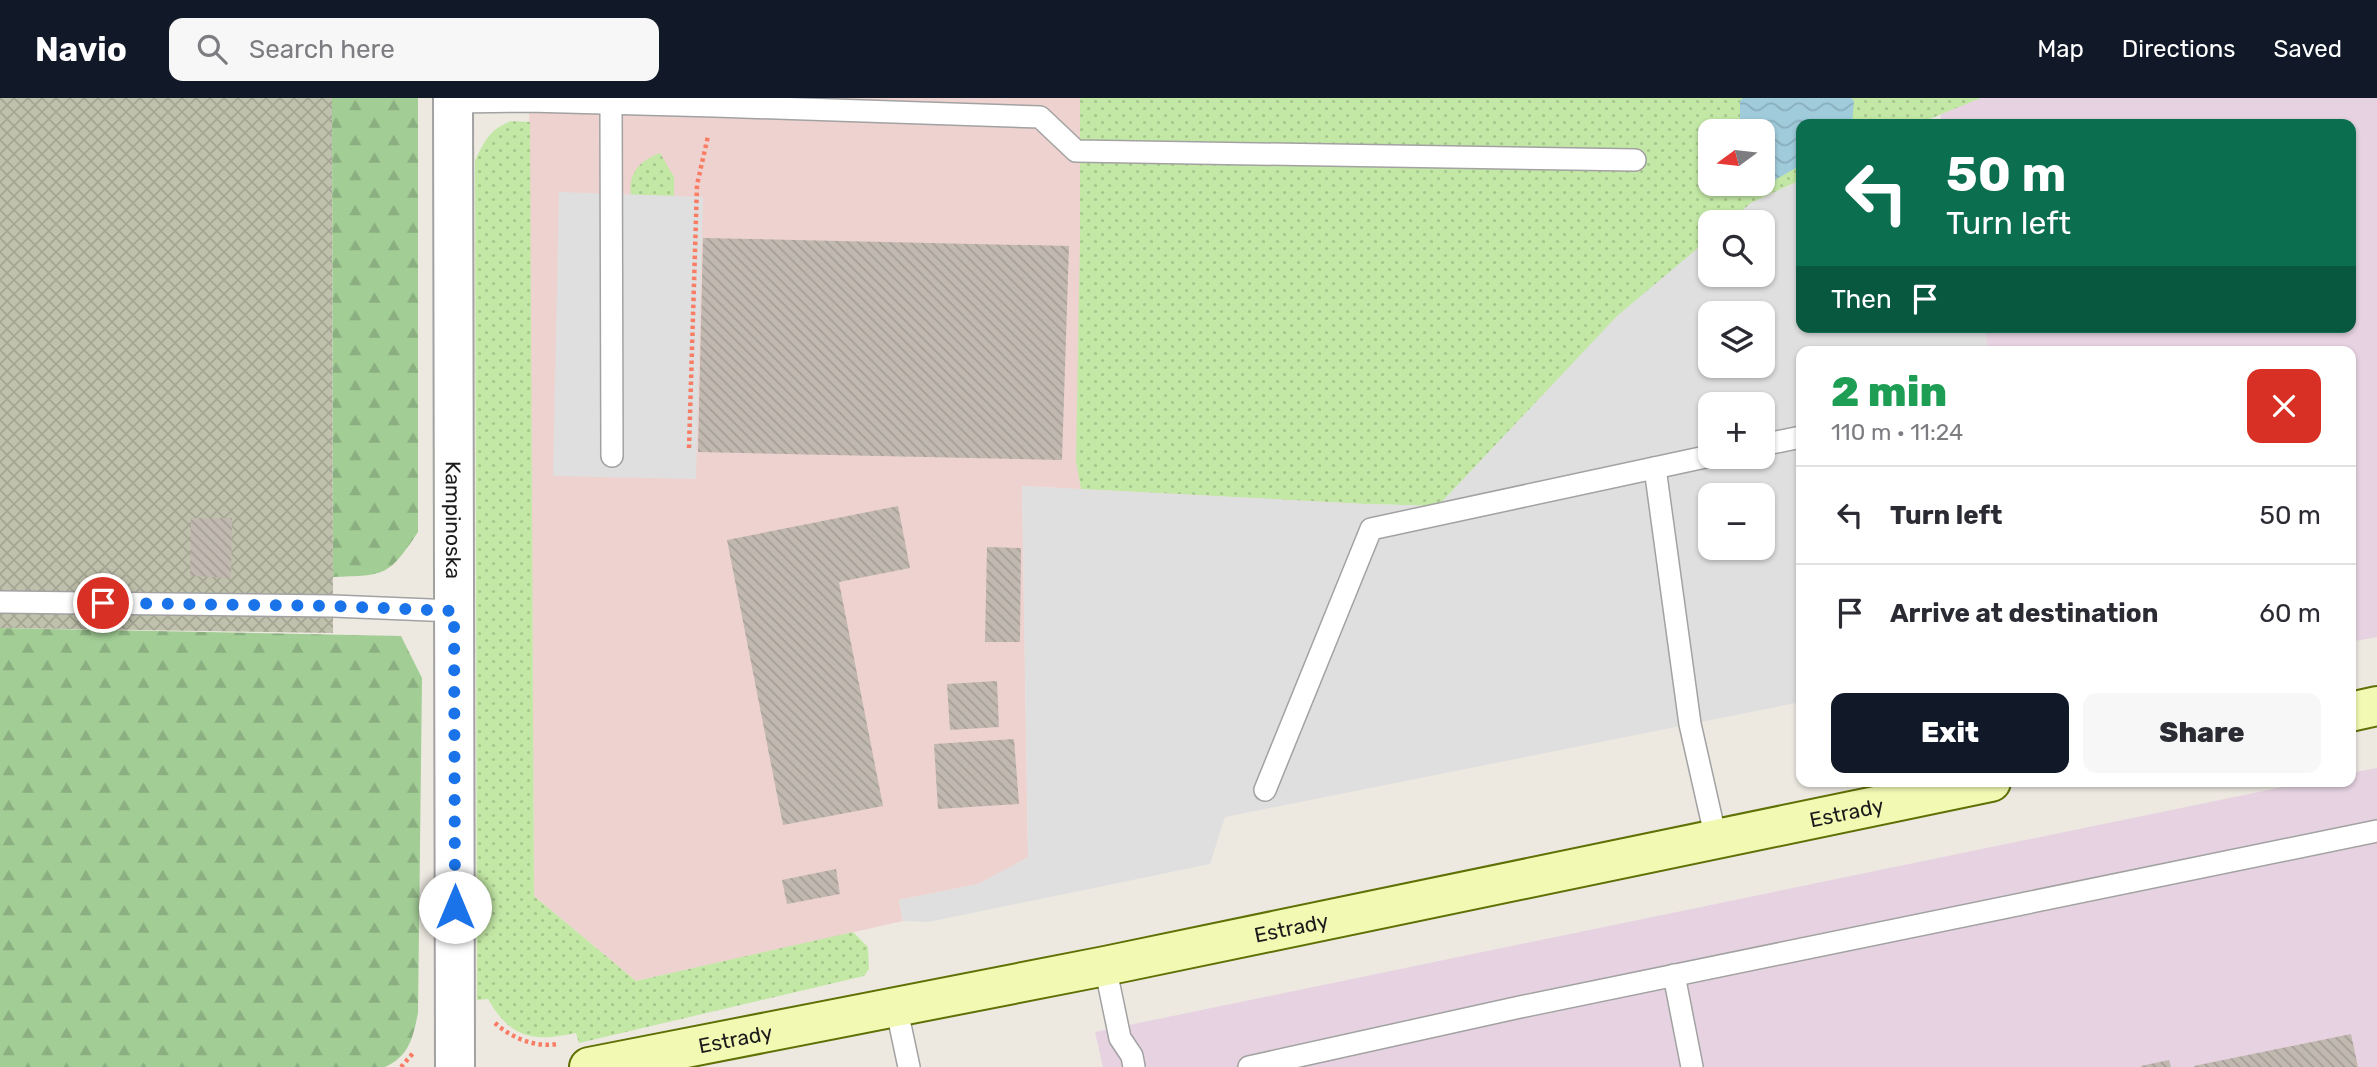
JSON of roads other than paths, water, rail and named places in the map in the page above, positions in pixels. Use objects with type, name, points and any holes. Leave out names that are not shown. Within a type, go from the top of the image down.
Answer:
[{"type":"main road","points":[[2356,711],[2377,706]]},
{"type":"main road","name":"Estrady","points":[[589,1067],[1105,966],[1968,787]]},
{"type":"street","name":"Kampinoska","points":[[453,100],[455,1067]]},
{"type":"lane","points":[[453,100],[1040,117],[1076,150],[1635,160]]},
{"type":"lane","points":[[611,104],[612,456]]},
{"type":"lane","points":[[1775,442],[1796,438]]},
{"type":"lane","points":[[1265,790],[1371,529],[1698,459]]},
{"type":"lane","points":[[1655,468],[1690,724],[1716,839]]},
{"type":"lane","points":[[0,602],[333,606],[454,611]]},
{"type":"lane","points":[[1249,1067],[1520,1007],[2377,831]]},
{"type":"lane","points":[[1105,966],[1120,1038],[1132,1056],[1134,1067]]},
{"type":"lane","points":[[1674,975],[1692,1067]]},
{"type":"lane","points":[[896,1006],[909,1067]]},
{"type":"water","points":[[1743,98],[1851,98],[1854,101],[1852,119],[1796,119],[1796,168],[1775,180],[1775,119],[1740,119],[1740,101]]}]
